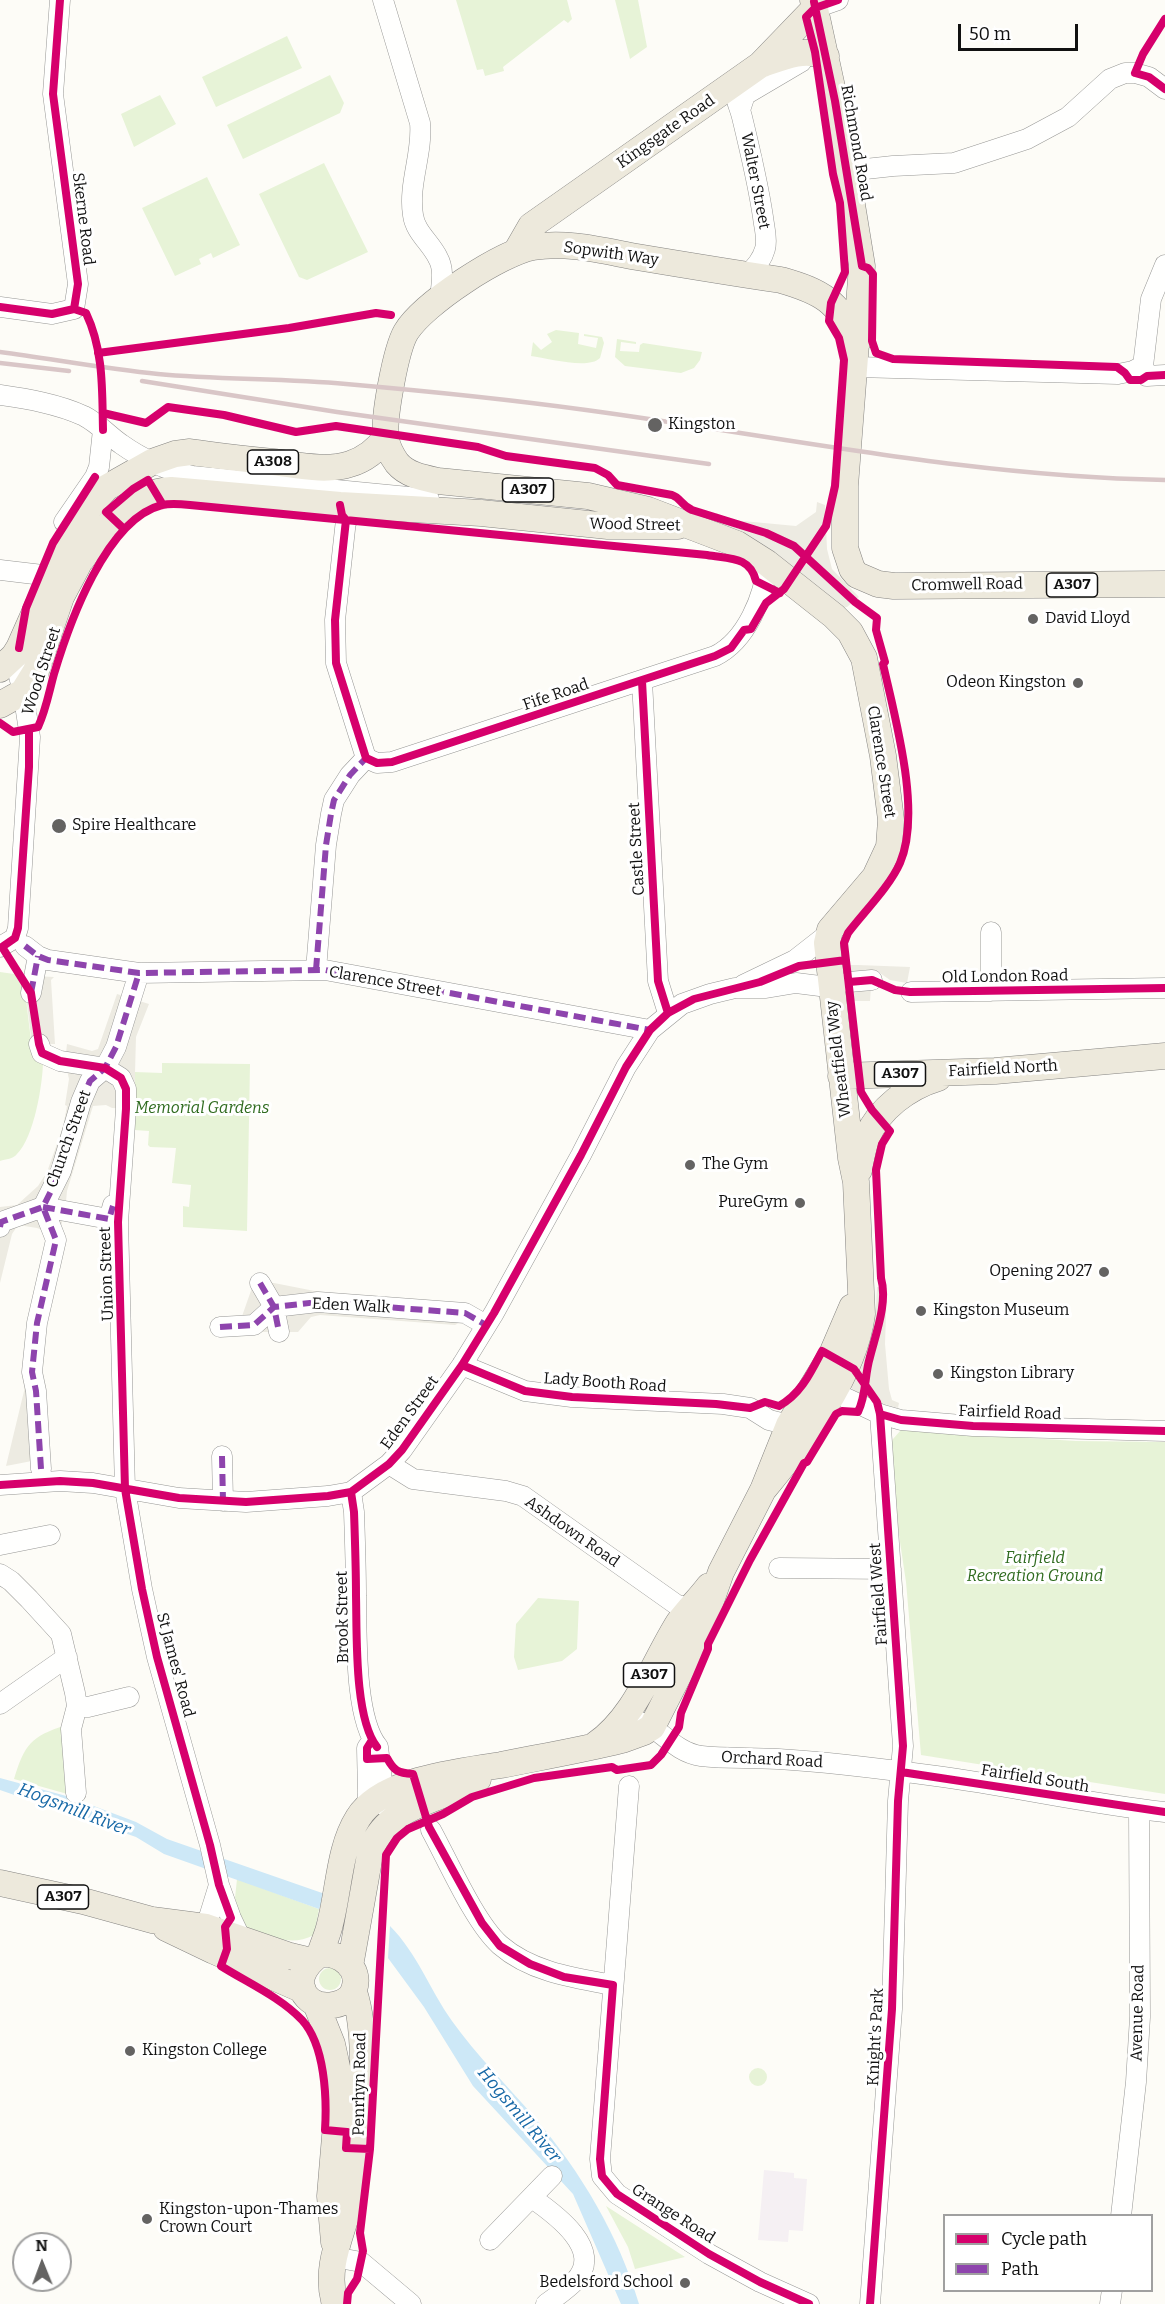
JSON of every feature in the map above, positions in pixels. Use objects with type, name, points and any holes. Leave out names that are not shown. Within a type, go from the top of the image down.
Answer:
[{"type":"main road","name":"Richmond Road","points":[[822,3],[816,54],[847,171],[862,266],[845,486],[845,548],[852,569],[863,578],[878,584]]},
{"type":"main road","name":"Kingsgate Road","points":[[516,252],[531,226],[760,65],[822,3]]},
{"type":"main road","points":[[760,65],[793,54],[816,54]]},
{"type":"main road","name":"Sopwith Way","points":[[386,437],[392,379],[399,347],[407,330],[440,299],[497,260],[534,247],[580,247],[781,280],[811,289],[823,296],[847,320],[858,341]]},
{"type":"main road","name":"A308","points":[[152,462],[175,454],[190,452],[329,467],[349,464],[371,454],[386,437]]},
{"type":"main road","name":"A307","points":[[386,437],[389,450],[398,463],[418,477],[588,496],[648,510],[688,526]]},
{"type":"main road","name":"Wood Street","points":[[11,658],[45,575],[66,550],[81,517],[106,488],[152,462]]},
{"type":"main road","name":"Wood Street","points":[[66,550],[104,528],[155,491],[482,513],[608,526],[688,526],[737,544],[767,563],[834,616]]},
{"type":"main road","name":"Wood Street","points":[[23,692],[36,671],[61,597],[66,550]]},
{"type":"main road","name":"Cromwell Road","points":[[878,584],[894,586],[1165,584]]},
{"type":"main road","name":"Clarence Street","points":[[828,935],[875,877],[889,847],[891,820],[886,776],[864,658],[850,632],[834,616]]},
{"type":"main road","points":[[0,705],[23,692]]},
{"type":"main road","name":"Wheatfield Way","points":[[763,1490],[797,1450],[833,1392],[853,1352],[862,1314],[856,1182],[841,1076],[840,986],[828,935]]},
{"type":"main road","name":"Fairfield North","points":[[841,1076],[958,1073],[1055,1067],[1165,1056]]},
{"type":"main road","name":"Wheatfield Way","points":[[856,1182],[866,1139],[878,1119],[910,1090],[930,1080],[958,1073]]},
{"type":"main road","name":"Wheatfield Way","points":[[592,1747],[616,1729],[690,1609],[721,1572],[763,1490],[789,1425],[831,1356],[859,1286]]},
{"type":"main road","name":"Wheatfield Way","points":[[376,1800],[416,1782],[592,1747],[644,1732],[651,1726],[699,1635],[690,1609]]},
{"type":"main road","name":"Wheatfield Way","points":[[350,1966],[371,1849],[385,1825],[395,1816],[469,1784],[503,1764]]},
{"type":"main road","points":[[315,1957],[333,1954],[340,1956],[350,1966],[356,1982],[354,1992],[344,2001],[325,2006],[309,1997],[303,1971],[315,1957],[330,1925],[350,1834],[358,1818],[376,1800]]},
{"type":"main road","name":"A307","points":[[0,1883],[83,1901],[152,1920],[206,1927],[290,1956],[315,1957]]},
{"type":"main road","name":"A307","points":[[152,1920],[309,1997]]},
{"type":"main road","name":"Penrhyn Road","points":[[334,2251],[350,2200],[359,2142],[362,2070],[361,2018],[354,1992]]},
{"type":"main road","name":"Penrhyn Road","points":[[309,1997],[332,2044],[338,2072],[338,2101],[330,2196],[334,2251],[330,2300]]},
{"type":"street","name":"Skerne Road","points":[[0,307],[52,314],[74,309],[78,284],[52,94],[60,0]]},
{"type":"street","points":[[382,0],[420,123],[422,135],[413,214],[416,226],[439,258],[442,268],[440,299]]},
{"type":"street","name":"Kingsgate Road","points":[[740,110],[745,94],[816,54]]},
{"type":"street","points":[[847,171],[954,163],[1027,139],[1068,117],[1110,79],[1125,73],[1149,76],[1165,89]]},
{"type":"street","name":"Walter Street","points":[[737,82],[734,90],[754,166],[766,237],[765,247],[757,266],[747,275]]},
{"type":"street","points":[[1165,264],[1151,299],[1143,366],[1147,376],[1165,375]]},
{"type":"street","points":[[856,367],[1118,374],[1143,366]]},
{"type":"street","name":"Wood Street","points":[[0,395],[57,406],[86,417],[123,445],[152,462],[192,476],[447,501],[482,513]]},
{"type":"street","points":[[66,550],[101,459],[103,430]]},
{"type":"street","points":[[316,970],[326,845],[334,800],[350,775],[366,758],[336,663],[334,636],[346,520],[365,506]]},
{"type":"street","name":"Fife Road","points":[[366,758],[377,764],[392,762],[715,657],[731,648],[744,630],[765,585],[767,563]]},
{"type":"street","points":[[0,570],[45,575]]},
{"type":"street","name":"Wood Street","points":[[1,947],[15,938],[18,928],[30,736],[23,692],[11,658]]},
{"type":"street","name":"Castle Street","points":[[642,681],[658,981],[668,1013]]},
{"type":"street","points":[[991,932],[991,991]]},
{"type":"street","name":"Clarence Street","points":[[31,993],[32,951],[48,960],[139,973],[316,970],[650,1030],[668,1013],[694,999],[735,988],[795,960],[828,935]]},
{"type":"street","name":"Church Street","points":[[2,1222],[43,1207],[61,1171],[81,1102],[90,1081],[105,1068],[116,1047],[139,973]]},
{"type":"street","points":[[840,986],[872,980]]},
{"type":"street","name":"Clarence Street","points":[[735,988],[796,983],[840,986]]},
{"type":"street","name":"Old London Road","points":[[917,992],[1165,988]]},
{"type":"street","name":"Eden Street","points":[[0,1485],[60,1481],[93,1483],[179,1498],[257,1502],[328,1497],[351,1492],[389,1464],[421,1424],[462,1365],[494,1313],[581,1155],[626,1067],[650,1030]]},
{"type":"street","points":[[39,1044],[42,1053],[60,1061],[105,1068]]},
{"type":"street","name":"Union Street","points":[[105,1068],[121,1078],[126,1089],[118,1222],[125,1489]]},
{"type":"street","points":[[43,1207],[109,1219],[113,1204],[120,1202]]},
{"type":"street","points":[[41,1468],[36,1391],[32,1372],[37,1323],[56,1240],[43,1207]]},
{"type":"street","points":[[260,1282],[274,1307],[279,1332]]},
{"type":"street","name":"Eden Walk","points":[[274,1307],[318,1302],[465,1313],[486,1325]]},
{"type":"street","points":[[220,1327],[255,1325],[274,1307]]},
{"type":"street","name":"Lady Booth Road","points":[[462,1365],[525,1391],[572,1397],[705,1403],[750,1408],[769,1420],[789,1425]]},
{"type":"street","name":"Fairfield Road","points":[[833,1392],[880,1414],[901,1420],[973,1426],[1165,1431]]},
{"type":"street","name":"Fairfield West","points":[[880,1414],[903,1746],[902,1772]]},
{"type":"street","points":[[222,1456],[223,1501]]},
{"type":"street","name":"Ashdown Road","points":[[389,1464],[413,1479],[506,1491],[523,1496],[690,1609]]},
{"type":"street","name":"St James' Road","points":[[125,1489],[142,1589],[157,1658],[219,1883],[241,1939]]},
{"type":"street","name":"Brook Street","points":[[351,1492],[354,1512],[356,1649],[359,1681],[372,1740],[367,1748],[376,1800],[385,1825]]},
{"type":"street","points":[[0,1545],[50,1535]]},
{"type":"street","points":[[779,1568],[891,1569]]},
{"type":"street","points":[[0,1574],[11,1581],[61,1634],[76,1707],[71,1729],[76,1793]]},
{"type":"street","points":[[0,1704],[67,1657]]},
{"type":"street","points":[[76,1707],[88,1707],[129,1697]]},
{"type":"street","points":[[616,1729],[636,1722],[651,1726]]},
{"type":"street","name":"Orchard Road","points":[[651,1726],[669,1743],[698,1755],[777,1758],[902,1772]]},
{"type":"street","name":"Fairfield South","points":[[902,1772],[1165,1812]]},
{"type":"street","name":"Knight's Park","points":[[870,2304],[891,2021],[898,1801],[902,1772]]},
{"type":"street","name":"Grange Road","points":[[629,1786],[600,2159],[602,2176],[617,2194],[709,2254],[759,2282],[809,2304]]},
{"type":"street","name":"Avenue Road","points":[[1120,2214],[1136,2082],[1140,2017],[1139,1809]]},
{"type":"street","points":[[431,1830],[482,1923],[500,1946],[530,1964],[564,1977],[613,1985]]},
{"type":"street","points":[[206,1927],[219,1883]]},
{"type":"street","points":[[490,2240],[552,2176]]},
{"type":"street","points":[[532,2198],[550,2211],[575,2235],[584,2252],[583,2267],[577,2279],[546,2304]]},
{"type":"street","points":[[334,2251],[361,2262],[411,2304]]},
{"type":"shaded area","points":[[817,502],[825,505],[827,549],[832,569],[859,597],[847,607],[839,609],[712,524],[716,513],[732,520],[796,526],[816,512]]},
{"type":"shaded area","points":[[844,965],[910,967],[907,983],[890,980],[877,971],[872,972],[870,1001],[851,1001],[848,1000]]},
{"type":"shaded area","points":[[34,976],[54,977],[51,980],[55,1044],[32,1044],[23,980]]},
{"type":"shaded area","points":[[117,994],[149,1004],[136,1037],[134,1109],[112,1108],[106,1105],[93,1106],[67,1191],[65,1212],[58,1236],[37,1228],[18,1225],[12,1234],[0,1283],[0,1207],[17,1205],[38,1186],[47,1172],[63,1127],[67,1106],[65,1105],[69,1079],[65,1062],[67,1044],[92,1051],[98,1049]]},
{"type":"shaded area","points":[[254,1282],[274,1283],[335,1295],[472,1316],[455,1325],[320,1315],[311,1317],[298,1332],[220,1332],[240,1322]]},
{"type":"shaded area","points":[[877,1287],[887,1288],[885,1344],[889,1389],[892,1400],[899,1403],[898,1408],[873,1401],[852,1389],[849,1378],[872,1321],[876,1307]]},
{"type":"shaded area","points":[[25,1387],[33,1388],[37,1460],[6,1466]]},
{"type":"shaded area","points":[[764,2170],[794,2173],[794,2178],[807,2179],[803,2231],[789,2230],[788,2242],[758,2240]]},
{"type":"green space","points":[[456,0],[567,0],[572,19],[568,23],[564,20],[503,67],[504,71],[485,76],[483,69],[477,70]]},
{"type":"green space","points":[[615,0],[638,0],[647,47],[630,59]]},
{"type":"green space","points":[[287,36],[302,68],[216,107],[202,77]]},
{"type":"green space","points":[[330,75],[344,103],[340,113],[243,159],[227,125]]},
{"type":"green space","points":[[160,95],[176,124],[134,147],[121,114]]},
{"type":"green space","points":[[324,163],[368,252],[307,280],[299,277],[259,194]]},
{"type":"green space","points":[[207,177],[240,245],[213,258],[211,253],[199,259],[201,264],[175,276],[142,208]]},
{"type":"green space","points":[[556,330],[579,333],[578,344],[596,348],[598,338],[584,336],[584,334],[602,337],[604,343],[600,358],[587,363],[577,363],[531,356],[533,342],[541,350],[552,342],[547,334]]},
{"type":"green space","points":[[617,339],[636,342],[636,344],[621,342],[620,351],[639,352],[640,345],[643,343],[702,352],[694,368],[681,373],[625,366],[615,357]]},
{"type":"green space","points":[[0,972],[14,974],[24,983],[33,1057],[43,1061],[39,1096],[28,1136],[15,1156],[0,1161]]},
{"type":"green space","name":"Memorial Gardens","points":[[162,1063],[250,1064],[247,1231],[183,1227],[183,1206],[189,1207],[191,1185],[172,1183],[176,1148],[150,1147],[148,1145],[149,1131],[134,1130],[135,1072],[162,1073]]},
{"type":"green space","name":"Fairfield Recreation Ground","points":[[901,1430],[1076,1441],[1165,1442],[1165,1794],[921,1755],[906,1582],[887,1455],[893,1439]]},
{"type":"green space","points":[[538,1598],[579,1601],[577,1649],[562,1661],[518,1670],[514,1657],[516,1624]]},
{"type":"green space","points":[[66,1725],[71,1795],[14,1779],[22,1757],[31,1743],[44,1734]]},
{"type":"green space","points":[[237,1879],[319,1909],[314,1935],[296,1940],[278,1939],[242,1925],[235,1898]]},
{"type":"green space","points":[[330,1968],[338,1971],[341,1979],[338,1987],[330,1990],[322,1987],[319,1979],[322,1971]]},
{"type":"green space","points":[[758,2068],[764,2071],[767,2077],[764,2083],[758,2086],[752,2083],[749,2077],[752,2071]]},
{"type":"green space","points":[[606,2206],[685,2257],[635,2269],[628,2247]]},
{"type":"water","name":"Hogsmill River","points":[[0,1778],[70,1797],[136,1822],[167,1839],[325,1894],[319,1909],[164,1854],[136,1837],[0,1790]]},
{"type":"water","name":"Hogsmill River","points":[[390,1926],[416,1960],[461,2034],[535,2118],[568,2160],[597,2206],[621,2254],[639,2304],[621,2304],[573,2194],[473,2086],[424,2007],[388,1958]]},
{"type":"railway","points":[[0,352],[158,374],[322,382],[406,389],[556,406],[947,463],[1092,477],[1165,480]]},
{"type":"railway","points":[[0,363],[69,371]]},
{"type":"railway","points":[[142,381],[337,412],[709,464]]},
{"type":"marked path","points":[[316,970],[326,845],[334,800],[350,775],[366,758]]},
{"type":"marked path","points":[[25,946],[48,960],[139,973],[325,970],[650,1030]]},
{"type":"marked path","points":[[31,993],[38,956]]},
{"type":"marked path","points":[[0,1227],[1,1222],[43,1207],[61,1171],[81,1102],[90,1081],[105,1068],[116,1047],[139,973]]},
{"type":"marked path","points":[[43,1207],[109,1219],[113,1206]]},
{"type":"marked path","points":[[41,1469],[36,1391],[32,1372],[37,1323],[56,1240],[43,1207]]},
{"type":"marked path","points":[[260,1283],[274,1307],[279,1332]]},
{"type":"marked path","points":[[220,1327],[254,1325],[274,1307],[318,1302],[465,1313],[486,1325]]},
{"type":"marked path","points":[[222,1456],[223,1501]]},
{"type":"cycle path","points":[[60,0],[53,94],[78,284],[74,309]]},
{"type":"cycle path","points":[[340,505],[342,515],[346,520],[335,620],[336,663],[366,758],[377,763],[392,762],[715,656],[731,648],[744,630],[751,629],[766,603],[784,589],[826,526],[835,486],[844,360],[839,338],[829,321],[831,303],[845,272],[840,203],[833,174],[815,52],[806,17],[815,8],[838,0]]},
{"type":"cycle path","points":[[814,2],[835,101],[862,266],[868,268],[873,274],[872,341],[876,353],[893,359],[1117,367],[1130,380],[1165,375]]},
{"type":"cycle path","points":[[1165,19],[1143,54],[1135,73],[1149,77],[1165,89]]},
{"type":"cycle path","points":[[0,307],[52,314],[74,309]]},
{"type":"cycle path","points":[[74,309],[86,313],[96,342],[101,371],[103,430]]},
{"type":"cycle path","points":[[98,353],[289,328],[376,313],[391,315]]},
{"type":"cycle path","points":[[103,413],[146,423],[168,407],[224,415],[296,432],[336,426],[478,447],[506,456],[595,468],[608,475],[617,485],[672,495],[692,510],[766,533],[794,546],[855,602],[877,618],[876,630],[885,662],[883,664],[904,765],[908,818],[906,842],[900,863],[883,890],[848,933],[844,943],[861,1092],[872,1110],[890,1131],[882,1144],[876,1170],[883,1287],[882,1307],[861,1405],[858,1412],[842,1411],[836,1414],[807,1462],[804,1463],[750,1560],[708,1644],[708,1649],[681,1713],[679,1727],[661,1755],[651,1765],[617,1770],[612,1767],[534,1778],[472,1797],[443,1814],[408,1829],[397,1838],[386,1855],[370,2149],[360,2233],[363,2251],[357,2279],[348,2293],[347,2304]]},
{"type":"cycle path","points":[[19,648],[26,608],[53,543],[95,477]]},
{"type":"cycle path","points":[[124,529],[106,512],[133,489],[148,480],[163,505]]},
{"type":"cycle path","points":[[0,723],[13,732],[38,727],[69,628],[107,551],[124,530],[142,514],[165,504],[723,557],[744,563],[749,567],[756,581],[780,593]]},
{"type":"cycle path","points":[[642,681],[658,981],[668,1013]]},
{"type":"cycle path","points":[[2,947],[15,938],[18,928],[29,767],[29,730]]},
{"type":"cycle path","points":[[2,947],[31,993],[42,1053],[60,1061],[105,1068],[121,1078],[126,1089],[118,1222],[125,1489],[142,1589],[157,1657],[210,1845],[219,1885],[231,1918],[225,1927],[227,1949],[221,1966],[274,1997],[302,2020],[316,2043],[320,2057],[325,2088],[325,2130],[347,2132],[346,2148],[370,2149]]},
{"type":"cycle path","points":[[0,1485],[60,1481],[93,1483],[179,1498],[246,1502],[328,1496],[351,1492],[389,1464],[402,1450],[462,1365],[494,1313],[581,1155],[626,1067],[650,1030],[668,1013],[694,999],[760,982],[799,966],[846,960]]},
{"type":"cycle path","points":[[849,982],[872,980],[895,990],[910,992],[1165,988]]},
{"type":"cycle path","points":[[462,1365],[525,1391],[572,1397],[716,1404],[750,1408],[765,1402],[779,1406],[787,1401],[805,1382],[822,1351],[854,1369],[877,1402],[880,1414],[903,1746],[898,1801],[892,2009],[870,2304]]},
{"type":"cycle path","points":[[880,1414],[901,1420],[973,1426],[1165,1431]]},
{"type":"cycle path","points":[[351,1492],[354,1512],[358,1674],[364,1716],[377,1747]]},
{"type":"cycle path","points":[[372,1740],[367,1748],[367,1759],[387,1758],[397,1770],[413,1774],[429,1827],[482,1923],[500,1946],[530,1964],[564,1977],[613,1985],[600,2159],[602,2176],[617,2194],[709,2254],[760,2282],[809,2304]]},
{"type":"cycle path","points":[[901,1772],[1165,1812]]},
{"type":"place","name":"Kingston","points":[[655,425]]},
{"type":"place","name":"David Lloyd","points":[[1033,619]]},
{"type":"place","name":"Odeon Kingston","points":[[1078,683]]},
{"type":"place","name":"Spire Healthcare","points":[[59,826]]},
{"type":"place","name":"The Gym","points":[[690,1165]]},
{"type":"place","name":"PureGym","points":[[800,1203]]},
{"type":"place","name":"Opening 2027","points":[[1104,1272]]},
{"type":"place","name":"Kingston Museum","points":[[921,1311]]},
{"type":"place","name":"Kingston Library","points":[[938,1374]]},
{"type":"place","name":"Kingston College","points":[[130,2051]]},
{"type":"place","name":"Kingston-upon-Thames Crown Court","points":[[147,2219]]},
{"type":"place","name":"Bedelsford School","points":[[685,2283]]}]
